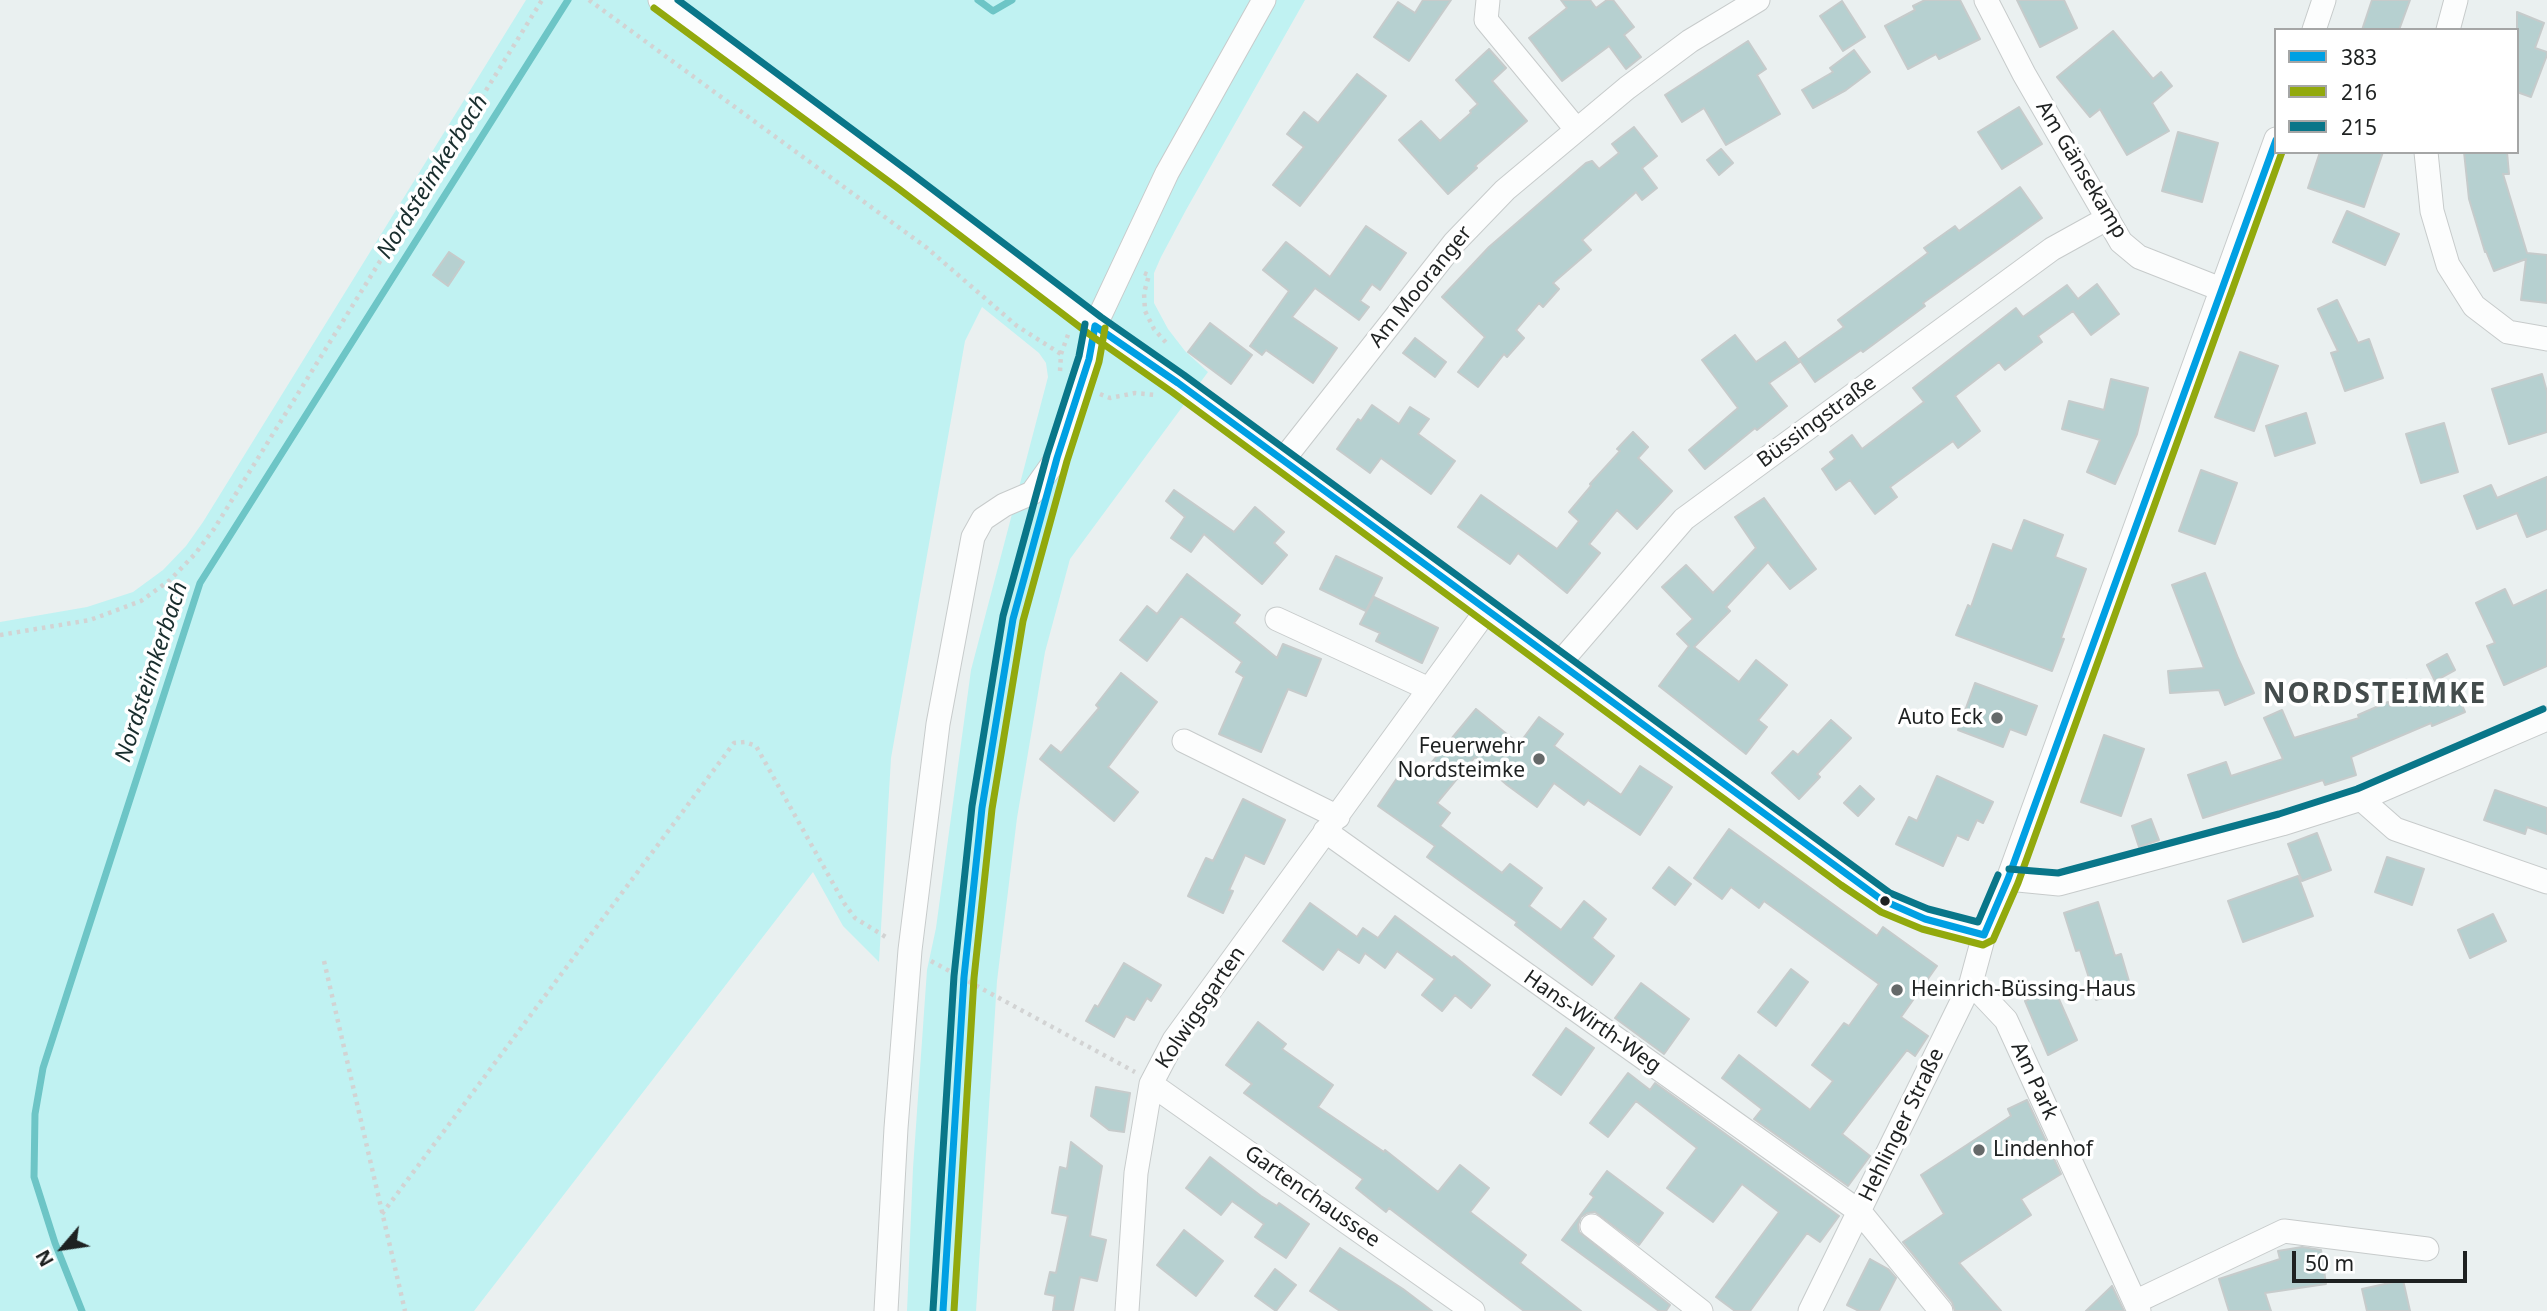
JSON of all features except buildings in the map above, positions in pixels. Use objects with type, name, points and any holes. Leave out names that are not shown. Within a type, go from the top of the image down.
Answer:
[{"type":"street","points":[[660,0],[1074,310],[1885,902],[1925,919],[1984,935]]},
{"type":"street","points":[[886,1311],[896,1128],[910,950],[938,724],[973,537],[983,519],[1004,505],[1032,493],[1057,458],[1089,359],[1096,326],[1167,173],[1264,0]]},
{"type":"street","points":[[1488,0],[1486,20],[1576,129]]},
{"type":"street","name":"Am Mooranger","points":[[1283,460],[1454,243],[1504,190],[1576,129],[1690,41],[1758,0]]},
{"type":"street","name":"Am Gänsekamp","points":[[1986,0],[2024,74],[2121,242],[2139,257],[2223,290]]},
{"type":"street","points":[[2315,28],[2324,0]]},
{"type":"street","points":[[2449,28],[2456,0]]},
{"type":"street","points":[[2274,145],[2008,879],[2059,884],[2282,824],[2361,799],[2547,719]]},
{"type":"street","points":[[2426,154],[2432,211],[2448,264],[2474,306],[2508,332],[2547,340]]},
{"type":"street","name":"Büssingstraße","points":[[1559,664],[1684,519],[2052,249],[2108,218]]},
{"type":"street","name":"Kolwigsgarten","points":[[1127,1311],[1136,1173],[1151,1084],[1174,1040],[1486,611]]},
{"type":"street","points":[[1277,619],[1429,689]]},
{"type":"street","points":[[1184,741],[1331,824]]},
{"type":"street","points":[[2361,799],[2395,829],[2547,882]]},
{"type":"street","name":"Hans-Wirth-Weg","points":[[1331,824],[1860,1212],[1941,1311]]},
{"type":"street","name":"Hehlinger Straße","points":[[1810,1311],[1971,983],[1984,935],[2008,879]]},
{"type":"street","name":"Am Park","points":[[1971,983],[2006,1020],[2137,1306],[2284,1231],[2427,1249]]},
{"type":"street","name":"Gartenchaussee","points":[[1151,1084],[1473,1311]]},
{"type":"street","points":[[1592,1226],[1701,1311]]},
{"type":"path","points":[[0,635],[90,620],[141,601],[170,580],[195,554],[221,517],[542,0]]},
{"type":"path","points":[[589,0],[927,248],[1017,326],[1061,355]]},
{"type":"path","points":[[1058,382],[1061,355],[1074,310]]},
{"type":"path","points":[[382,1214],[734,743],[746,742],[756,746],[855,918],[1128,1066],[1151,1084]]},
{"type":"path","points":[[324,961],[405,1311]]},
{"type":"shaded area","points":[[526,0],[1305,0],[1186,210],[1154,273],[1154,303],[1168,329],[1185,351],[1208,372],[1070,559],[1045,652],[1017,818],[997,981],[976,1311],[907,1311],[913,1168],[927,970],[936,928],[971,670],[1048,377],[1046,363],[1039,353],[982,307],[965,341],[891,758],[879,962],[843,926],[813,872],[474,1311],[0,1311],[0,622],[87,607],[133,592],[163,570],[186,546]]},
{"type":"waterway","name":"Nordsteimkerbach","points":[[82,1311],[55,1243],[34,1177],[35,1114],[43,1068],[200,583],[568,0]]},
{"type":"waterway","name":"Nordsteimkerbach","points":[[978,0],[993,11],[1012,0]]},
{"type":"transit line","name":"215","points":[[678,0],[1101,317],[1890,893],[1928,909],[1978,922],[1998,875]]},
{"type":"transit line","name":"216","points":[[654,8],[1089,334],[1172,392],[1841,885],[1881,912],[1922,929],[1983,945],[1993,940],[2018,883],[2281,154]]},
{"type":"transit line","name":"383","points":[[1095,326],[1178,383],[1882,900],[1925,919],[1984,935],[2008,879],[2274,146]]},
{"type":"transit line","name":"215","points":[[933,1310],[954,976],[972,806],[1003,616],[1047,455],[1079,356],[1085,324]]},
{"type":"transit line","name":"383","points":[[943,1311],[964,977],[982,808],[1013,619],[1057,458],[1089,359],[1095,326]]},
{"type":"transit line","name":"216","points":[[954,1311],[974,978],[992,809],[1023,621],[1067,461],[1099,362],[1105,328]]},
{"type":"transit line","name":"215","points":[[2009,869],[2058,873],[2279,814],[2357,789],[2543,709]]},
{"type":"place","name":"Auto Eck","points":[[1997,718]]},
{"type":"place","name":"Feuerwehr Nordsteimke","points":[[1539,759]]},
{"type":"place","name":"Heinrich-Büssing-Haus","points":[[1897,990]]},
{"type":"place","name":"Lindenhof","points":[[1979,1150]]},
{"type":"district","name":"NORDSTEIMKE","points":[[2375,695]]}]
